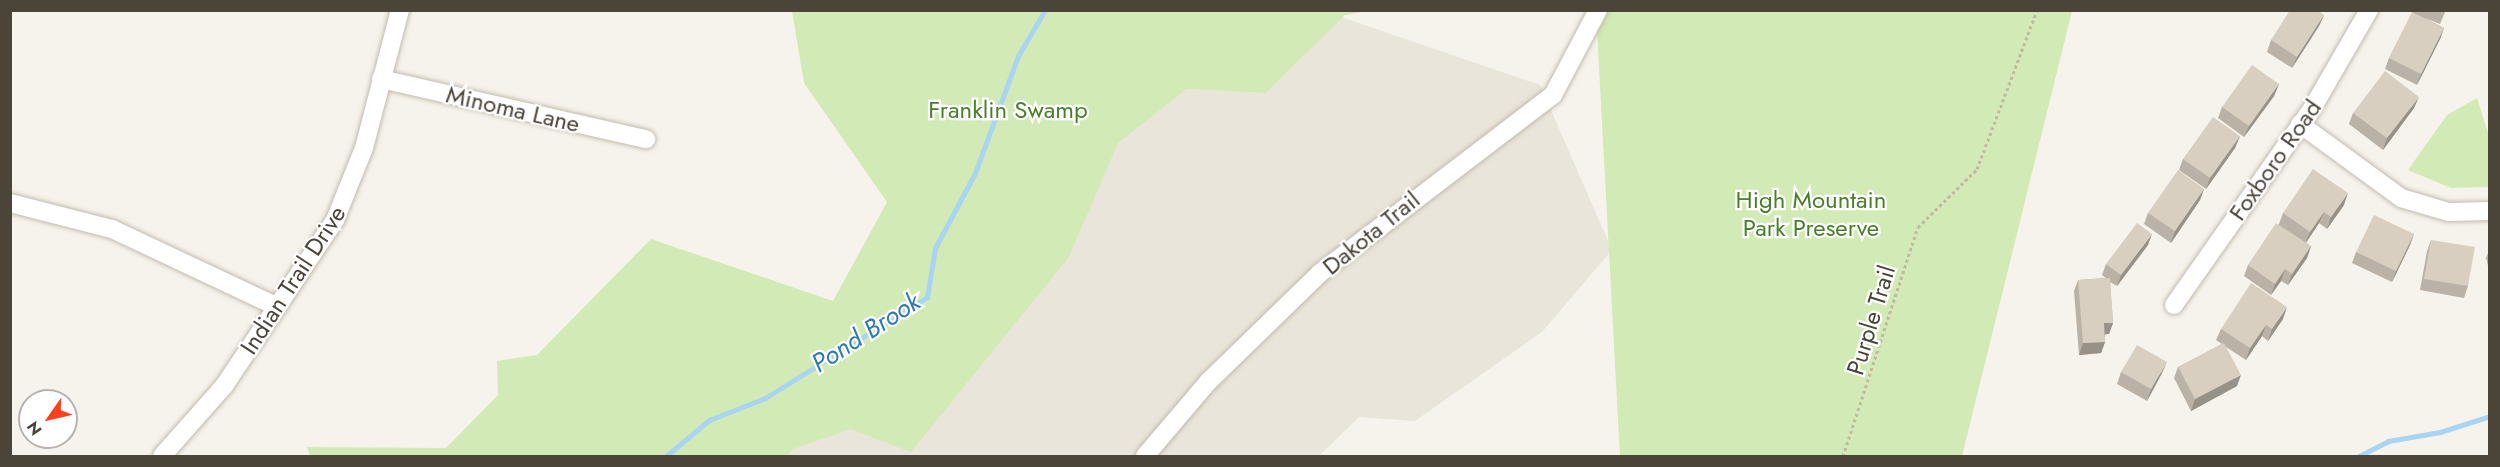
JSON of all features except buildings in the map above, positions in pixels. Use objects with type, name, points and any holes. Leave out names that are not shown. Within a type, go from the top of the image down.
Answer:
[{"type":"street","name":"Indian Trail Drive","points":[[162,456],[224,386],[310,262],[350,188],[400,10]]},
{"type":"street","name":"Foxboro Road","points":[[2174,305],[2300,124],[2369,10]]},
{"type":"street","name":"Dakota Trail","points":[[1145,456],[1208,382],[1320,273],[1552,95],[1597,13]]},
{"type":"street","name":"Minoma Lane","points":[[381,79],[646,139]]},
{"type":"street","points":[[2300,124],[2401,198],[2449,212],[2490,211]]},
{"type":"street","points":[[10,202],[71,216],[132,237],[278,307]]},
{"type":"path","name":"Purple Trail","points":[[1843,456],[1918,226],[1977,169],[2037,10]]},
{"type":"shaded area","points":[[1341,17],[1540,85],[1612,250],[1542,332],[1415,421],[1359,417],[1319,456],[788,456],[815,415],[1069,257],[1117,143],[1187,89],[1266,93]]},
{"type":"green space","name":"Franklin Swamp","points":[[792,11],[1367,11],[1345,15],[1266,93],[1187,89],[1118,143],[1069,257],[911,452],[851,429],[793,449],[788,456],[310,456],[307,447],[446,448],[498,395],[497,361],[537,355],[651,239],[833,301],[887,202],[804,83]]},
{"type":"green space","name":"High Mountain Park Preserve","points":[[1596,11],[2072,11],[1962,456],[1620,456]]},
{"type":"green space","points":[[2477,98],[2489,136],[2489,187],[2451,188],[2408,170],[2447,115]]},
{"type":"waterway","name":"Pond Brook","points":[[666,456],[709,420],[765,398],[927,297],[935,248],[975,173],[1018,56],[1045,10]]},
{"type":"waterway","points":[[2359,456],[2388,441],[2440,432],[2490,416]]}]
